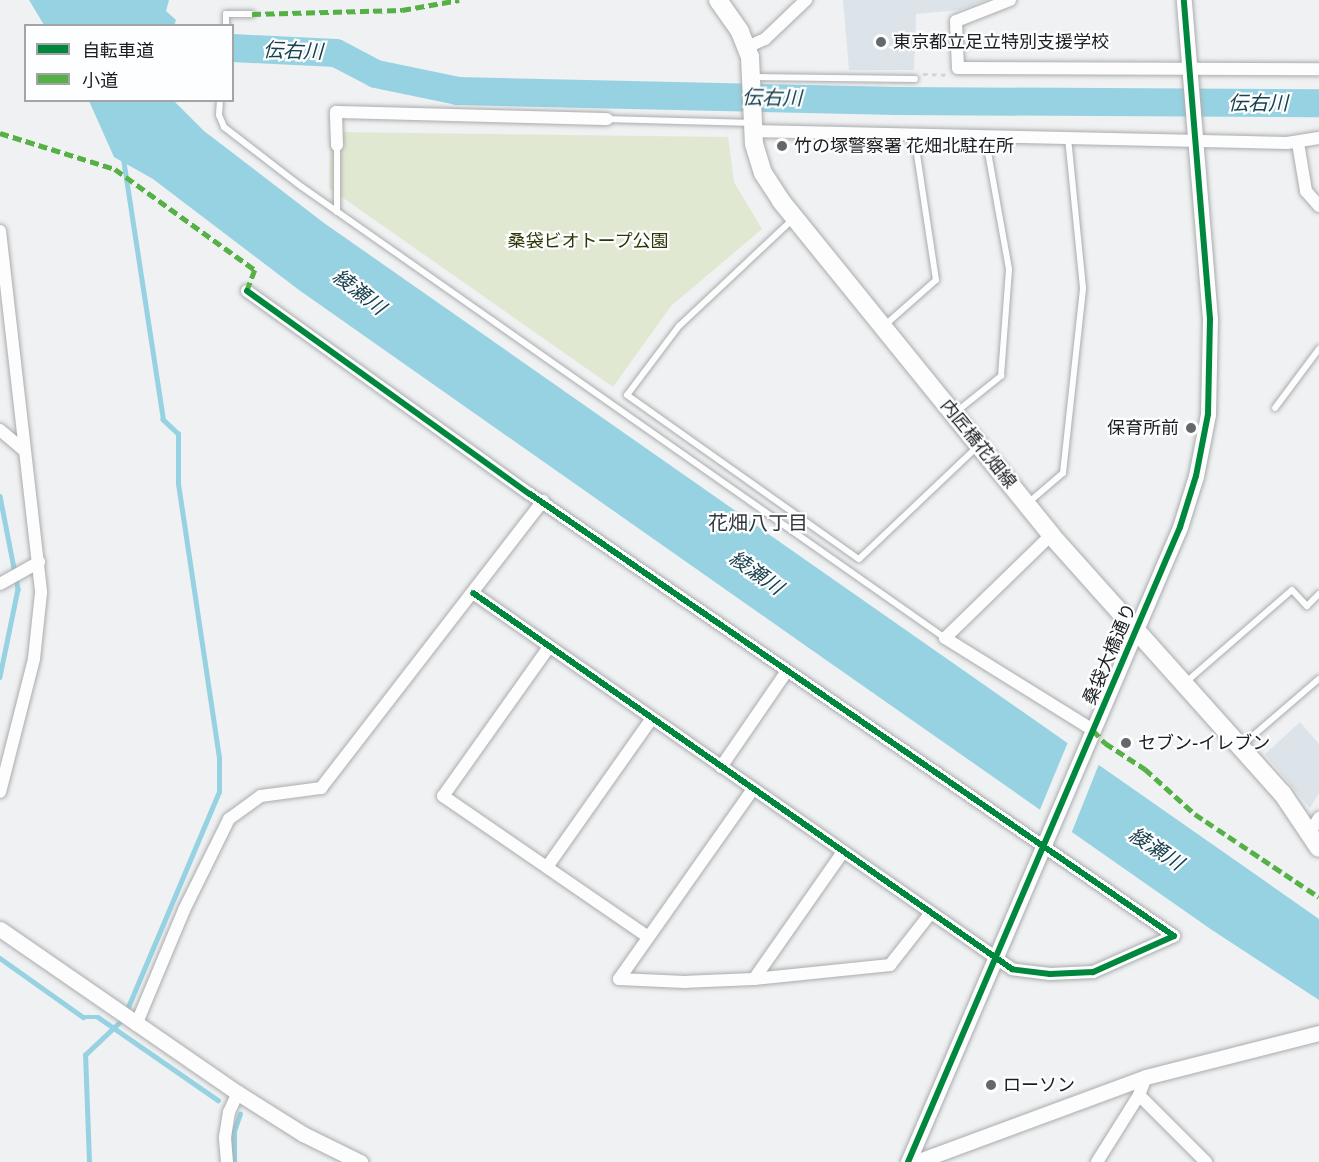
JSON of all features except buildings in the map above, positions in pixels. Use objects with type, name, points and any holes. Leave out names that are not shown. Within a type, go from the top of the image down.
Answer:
[{"type":"main road","name":"内匠橋花畑線","points":[[718,0],[747,47],[752,78],[751,123],[764,173],[795,218],[1051,535],[1316,833]]},
{"type":"street","points":[[747,47],[765,39],[806,0]]},
{"type":"street","points":[[1010,0],[956,21],[958,68],[1190,73],[1319,69]]},
{"type":"street","name":"桑袋大橋通り","points":[[908,1162],[1180,527],[1196,476],[1208,414],[1210,319],[1184,0]]},
{"type":"street","points":[[337,145],[336,112],[607,119]]},
{"type":"street","points":[[751,123],[914,134],[1068,138],[1196,134],[1298,143]]},
{"type":"street","points":[[1319,138],[1301,138],[1298,143],[1306,191],[1319,206]]},
{"type":"street","points":[[0,231],[41,593],[34,659],[0,792]]},
{"type":"street","points":[[247,291],[787,671],[1045,841],[1174,936],[1094,972],[1050,974],[1012,969],[930,914],[473,593]]},
{"type":"street","points":[[0,430],[23,449]]},
{"type":"street","points":[[136,1025],[184,910],[229,819],[261,796],[321,788],[543,501]]},
{"type":"street","points":[[1051,535],[945,638],[1091,735]]},
{"type":"street","points":[[0,584],[39,562]]},
{"type":"street","points":[[549,647],[443,796],[648,937]]},
{"type":"street","points":[[721,767],[787,671]]},
{"type":"street","points":[[547,867],[652,718]]},
{"type":"street","points":[[753,789],[619,979],[685,982],[754,979],[890,964],[930,914]]},
{"type":"street","points":[[754,979],[843,852]]},
{"type":"street","points":[[0,929],[238,1094],[303,1134],[360,1162]]},
{"type":"street","points":[[916,1162],[1146,1077],[1319,1034]]},
{"type":"street","points":[[1097,1162],[1139,1095],[1146,1077]]},
{"type":"street","points":[[227,1162],[227,1121],[238,1094]]},
{"type":"street","points":[[1139,1095],[1206,1162]]},
{"type":"lane","points":[[226,24],[226,14],[252,14]]},
{"type":"lane","points":[[752,78],[915,79]]},
{"type":"lane","points":[[220,102],[219,115],[224,128],[337,212],[945,638]]},
{"type":"lane","points":[[607,119],[751,123]]},
{"type":"lane","points":[[882,327],[936,280],[914,134]]},
{"type":"lane","points":[[953,414],[1001,376],[1009,269],[985,135]]},
{"type":"lane","points":[[1026,504],[1063,473],[1083,288],[1068,138]]},
{"type":"lane","points":[[337,145],[337,212]]},
{"type":"lane","points":[[795,218],[679,326],[627,395],[860,559],[979,445]]},
{"type":"lane","points":[[1275,408],[1319,350]]},
{"type":"lane","points":[[1184,684],[1292,591],[1307,606],[1319,594]]},
{"type":"lane","points":[[1240,747],[1319,679]]},
{"type":"path","points":[[924,75],[948,75]]},
{"type":"shaded area","name":"東京都立足立特別支援学校","points":[[843,0],[987,0],[959,10],[916,14],[914,70],[849,70]]},
{"type":"shaded area","points":[[1300,722],[1319,744],[1319,793],[1310,808],[1265,754]]},
{"type":"green space","name":"桑袋ビオトープ公園","points":[[330,132],[728,137],[734,182],[762,229],[671,306],[613,387],[329,188]]},
{"type":"water","points":[[29,0],[169,0],[166,11],[176,20],[175,24],[43,24]]},
{"type":"water","name":"綾瀬川","points":[[89,102],[175,102],[204,131],[324,223],[1319,919],[1319,1000],[1212,930],[299,290],[153,179],[114,157]]},
{"type":"pier","points":[[1068,742],[1099,764],[1071,834],[1039,812]]},
{"type":"waterway","name":"伝右川","points":[[234,48],[336,53],[376,74],[458,91],[897,101],[1319,103]]},
{"type":"waterway","points":[[89,1162],[85,1055],[123,1019],[219,792],[219,758],[178,484],[178,434],[163,420],[123,159]]},
{"type":"waterway","points":[[0,496],[18,589],[0,677]]},
{"type":"waterway","points":[[0,958],[83,1017],[98,1017],[218,1100]]},
{"type":"waterway","points":[[234,1162],[234,1131],[240,1114]]},
{"type":"marked path","points":[[252,14],[402,10],[459,0]]},
{"type":"marked path","points":[[0,133],[115,169],[255,270],[247,291]]},
{"type":"marked path","points":[[1093,730],[1105,743],[1145,769],[1195,814],[1319,897]]},
{"type":"cycle path","points":[[908,1162],[1180,527],[1196,476],[1208,414],[1210,319],[1184,0]]},
{"type":"cycle path","points":[[247,291],[530,494],[1174,936],[1093,972],[1050,974],[1012,969],[473,593]]},
{"type":"place","name":"東京都立足立特別支援学校","points":[[881,42]]},
{"type":"place","name":"竹の塚警察署 花畑北駐在所","points":[[782,146]]},
{"type":"place","name":"保育所前","points":[[1191,428]]},
{"type":"place","name":"セブン-イレブン","points":[[1126,743]]},
{"type":"place","name":"ローソン","points":[[991,1085]]},
{"type":"district","name":"花畑八丁目","points":[[758,523]]}]
